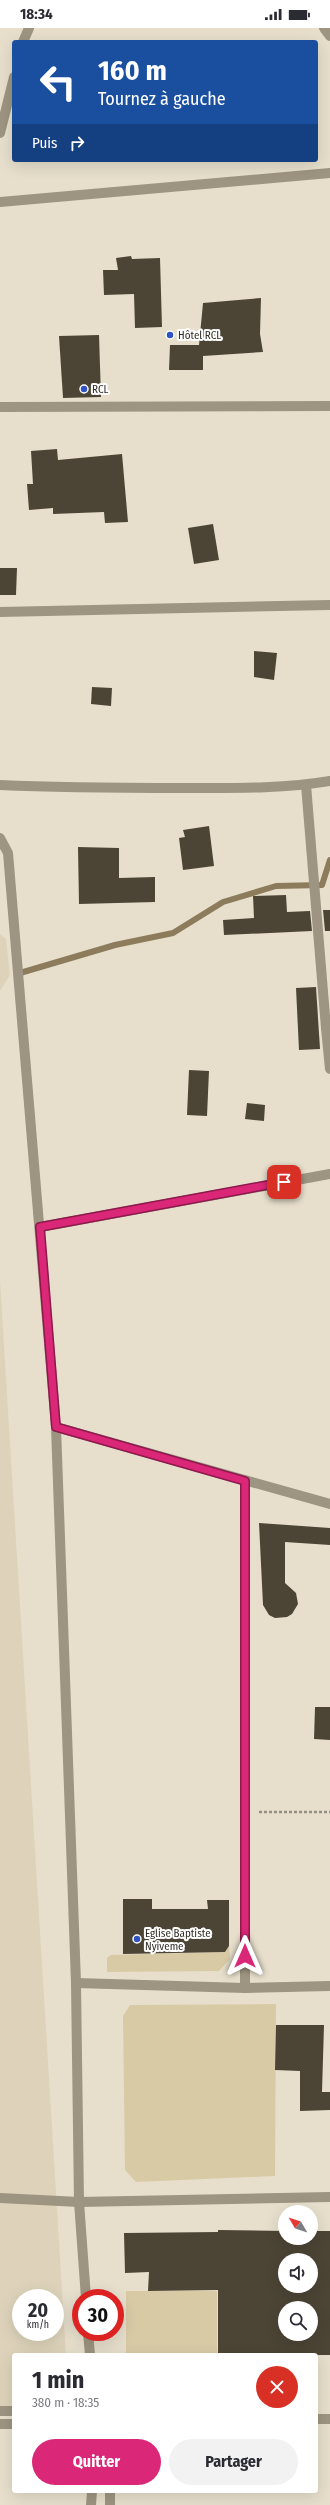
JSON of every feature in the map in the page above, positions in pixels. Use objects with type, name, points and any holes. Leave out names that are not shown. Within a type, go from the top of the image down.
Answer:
[{"type":"street","points":[[24,40],[29,28]]},
{"type":"street","points":[[324,28],[330,36]]},
{"type":"street","points":[[0,133],[12,85]]},
{"type":"street","points":[[0,202],[330,173]]},
{"type":"street","points":[[0,407],[330,406]]},
{"type":"street","points":[[0,612],[330,605]]},
{"type":"street","points":[[0,785],[111,789],[306,785],[330,782]]},
{"type":"street","points":[[306,785],[328,1025],[330,1068]]},
{"type":"street","points":[[0,838],[8,853],[56,1427],[76,1983],[79,2202],[85,2289]]},
{"type":"street","points":[[40,1227],[330,1174]]},
{"type":"street","points":[[56,1427],[330,1504]]},
{"type":"street","points":[[245,1481],[245,1988]]},
{"type":"street","points":[[76,1983],[245,1988],[330,1986]]},
{"type":"street","points":[[0,2198],[79,2202],[330,2197]]},
{"type":"street","points":[[89,2341],[90,2353]]},
{"type":"street","points":[[0,2411],[12,2411]]},
{"type":"street","points":[[318,2413],[330,2413]]},
{"type":"street","points":[[318,2419],[330,2419]]},
{"type":"street","points":[[0,2424],[12,2424]]},
{"type":"street","points":[[91,2505],[92,2493]]},
{"type":"street","points":[[110,2493],[110,2505]]},
{"type":"path","points":[[244,1812],[330,1812]]},
{"type":"shaded area","points":[[0,934],[6,939],[10,975],[0,991]]},
{"type":"shaded area","points":[[0,1280],[62,2289],[12,2289],[12,2341],[64,2341],[64,2322],[66,2353],[12,2353],[12,2415],[0,2416]]},
{"type":"shaded area","points":[[229,1946],[230,1959],[219,1971],[107,1972],[107,1958],[111,1955],[225,1952]]},
{"type":"shaded area","points":[[276,2004],[275,2176],[136,2182],[125,2170],[123,2016],[130,2005]]},
{"type":"shaded area","points":[[126,2291],[217,2291],[217,2353],[126,2353]]},
{"type":"building","points":[[131,256],[132,259],[160,258],[162,327],[135,328],[134,294],[104,295],[103,270],[118,270],[116,258]]},
{"type":"building","points":[[261,298],[260,334],[263,352],[203,356],[203,370],[169,370],[170,345],[199,345],[203,303]]},
{"type":"building","points":[[99,335],[101,397],[63,398],[59,336]]},
{"type":"building","points":[[57,449],[58,460],[122,454],[128,522],[105,523],[104,512],[53,514],[53,508],[29,510],[27,484],[33,484],[31,451]]},
{"type":"building","points":[[213,524],[219,560],[194,564],[188,528]]},
{"type":"building","points":[[0,568],[17,568],[16,595],[0,595]]},
{"type":"building","points":[[254,651],[277,653],[274,680],[254,677]]},
{"type":"building","points":[[92,687],[112,688],[111,706],[91,704]]},
{"type":"building","points":[[209,826],[214,866],[183,870],[179,838],[185,837],[183,830]]},
{"type":"building","points":[[78,847],[119,848],[119,878],[155,877],[155,902],[79,904]]},
{"type":"building","points":[[286,895],[287,912],[310,911],[312,931],[224,935],[223,920],[254,918],[253,896]]},
{"type":"building","points":[[323,910],[330,910],[330,931],[325,931]]},
{"type":"building","points":[[316,987],[320,1049],[299,1050],[296,988]]},
{"type":"building","points":[[189,1070],[209,1071],[207,1116],[187,1115]]},
{"type":"building","points":[[247,1103],[265,1105],[264,1121],[245,1119]]},
{"type":"building","points":[[259,1523],[330,1528],[330,1545],[285,1542],[285,1583],[296,1593],[298,1604],[292,1614],[287,1617],[275,1618],[269,1615],[263,1605]]},
{"type":"building","points":[[315,1707],[330,1707],[330,1740],[314,1739]]},
{"type":"building","points":[[123,1899],[152,1899],[152,1909],[208,1909],[207,1900],[229,1900],[229,1946],[225,1952],[123,1954]]},
{"type":"building","points":[[276,2025],[324,2025],[322,2092],[330,2092],[330,2110],[300,2111],[300,2071],[275,2070]]},
{"type":"building","points":[[218,2230],[278,2231],[278,2245],[318,2245],[318,2231],[330,2231],[330,2355],[318,2355],[318,2353],[218,2353],[218,2290],[148,2291],[149,2272],[125,2273],[124,2233],[218,2232]]},
{"type":"waterway","points":[[20,973],[115,945],[173,933],[223,902],[276,886],[322,885],[330,860]]},
{"type":"place","name":"Hôtel RCL","points":[[170,335]]},
{"type":"place","name":"RCL","points":[[84,389]]},
{"type":"place","name":"Eglise Baptiste Nyiveme","points":[[137,1939]]},
{"type":"route","points":[[245,1956],[245,1481],[56,1427],[40,1227],[284,1182]]}]
